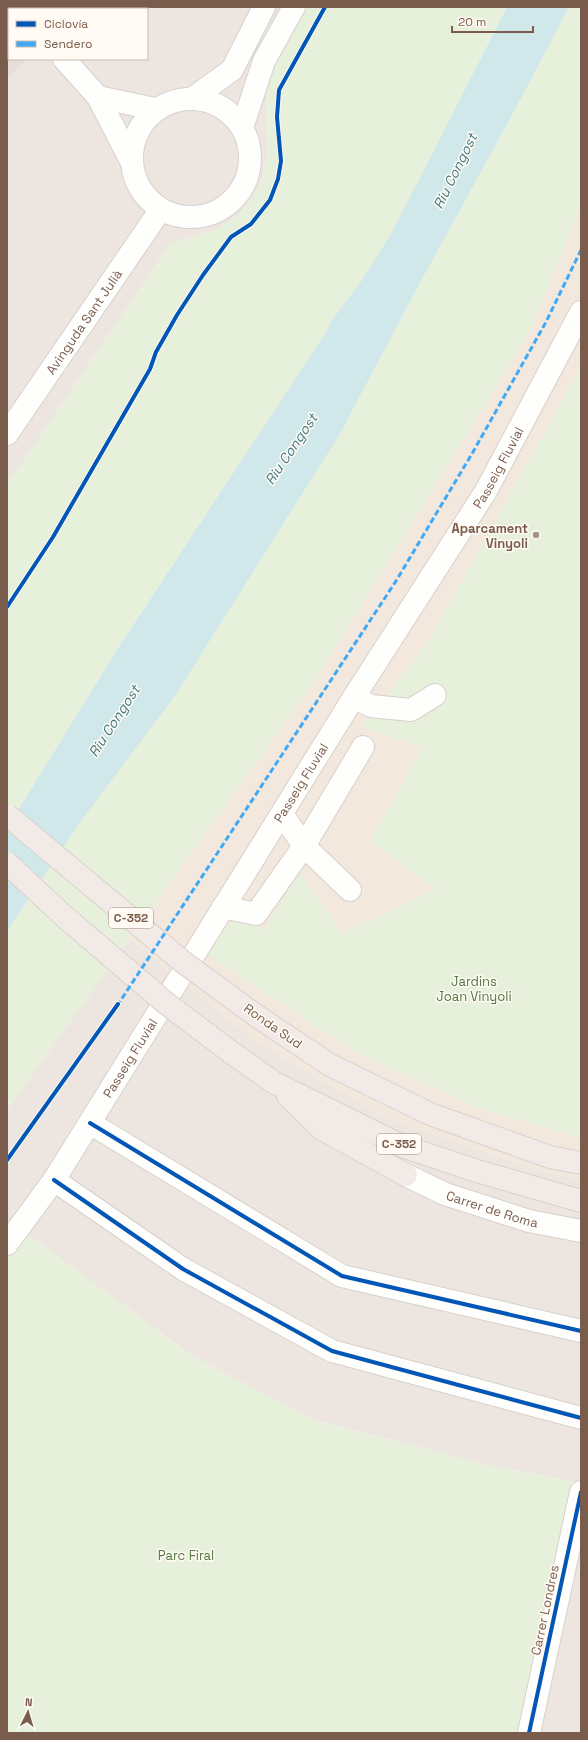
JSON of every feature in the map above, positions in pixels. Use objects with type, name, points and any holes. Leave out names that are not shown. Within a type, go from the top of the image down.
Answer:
[{"type":"highway","name":"Ronda Sud","points":[[7,815],[183,962],[258,1017],[330,1065],[430,1114],[550,1158],[581,1163]]},
{"type":"highway","name":"C-352","points":[[7,863],[66,918],[167,1004],[273,1082],[402,1146],[477,1171],[581,1201]]},
{"type":"highway","points":[[273,1082],[322,1128],[406,1175]]},
{"type":"street","points":[[193,98],[232,70],[264,7]]},
{"type":"street","points":[[242,128],[264,61],[294,7]]},
{"type":"street","points":[[65,60],[98,97],[131,161],[135,180],[145,197],[160,209],[179,216],[198,217],[217,211],[233,200],[245,184],[250,165],[250,146],[242,128],[230,113],[213,102],[193,98],[173,100],[155,109],[141,124],[133,141],[131,161]]},
{"type":"street","points":[[98,97],[155,109]]},
{"type":"street","name":"Avinguda Sant Julià","points":[[7,434],[160,209]]},
{"type":"street","name":"Passeig Fluvial","points":[[7,1244],[54,1180],[354,697],[486,492],[581,312]]},
{"type":"street","points":[[354,697],[371,706],[411,710],[435,695]]},
{"type":"street","points":[[224,907],[256,914],[304,846],[363,747]]},
{"type":"street","points":[[282,814],[304,846],[350,890]]},
{"type":"street","points":[[90,1123],[342,1276],[581,1331]]},
{"type":"street","name":"Carrer de Roma","points":[[406,1175],[445,1194],[521,1218],[581,1231]]},
{"type":"street","points":[[54,1180],[183,1270],[332,1351],[581,1418]]},
{"type":"street","name":"Carrer Londres","points":[[529,1733],[581,1492]]},
{"type":"shaded area","points":[[7,7],[301,7],[266,78],[267,156],[260,186],[237,217],[215,230],[171,243],[7,485]]},
{"type":"shaded area","points":[[581,205],[581,1180],[534,1169],[384,1117],[258,1043],[129,939],[314,682],[529,333]]},
{"type":"shaded area","points":[[129,939],[258,1043],[384,1117],[534,1169],[581,1180],[581,1483],[483,1464],[312,1419],[194,1357],[7,1219],[7,1110]]},
{"type":"shaded area","points":[[581,1537],[581,1733],[529,1733]]},
{"type":"green space","points":[[301,7],[507,7],[392,232],[362,280],[332,320],[326,332],[118,648],[7,828],[7,485],[171,243],[215,230],[237,217],[260,186],[267,156],[266,78]]},
{"type":"green space","points":[[569,7],[581,7],[581,205],[529,333],[314,682],[7,1110],[7,931],[81,821],[175,696],[340,434]]},
{"type":"green space","name":"Jardins Joan Vinyoli","points":[[581,367],[581,1138],[479,1108],[355,1052],[207,954],[236,914],[264,929],[299,873],[343,933],[435,889],[370,841],[423,747],[362,727],[428,642]]},
{"type":"green space","name":"Parc Firal","points":[[7,1219],[194,1357],[312,1419],[483,1464],[581,1483],[529,1733],[7,1733]]},
{"type":"water","name":"Riu Congost","points":[[507,7],[569,7],[340,434],[175,696],[81,821],[7,931],[7,828],[118,648],[326,332],[332,320],[362,280],[392,232]]},
{"type":"building","points":[[130,7],[146,7],[146,8]]},
{"type":"building","points":[[7,40],[8,60],[24,60],[25,62],[7,77]]},
{"type":"marked path","points":[[117,1006],[396,581],[473,452],[546,322],[581,250]]},
{"type":"cycle path","points":[[7,607],[53,537],[150,369],[156,352],[177,315],[203,275],[231,237],[251,224],[270,200],[278,179],[281,161],[277,117],[279,90],[325,7]]},
{"type":"cycle path","points":[[7,1160],[118,1004]]},
{"type":"cycle path","points":[[90,1123],[342,1276],[581,1331]]},
{"type":"cycle path","points":[[54,1180],[183,1269],[332,1351],[581,1418]]},
{"type":"cycle path","points":[[529,1733],[581,1492]]},
{"type":"place","name":"Aparcament Vinyoli","points":[[536,535]]}]
